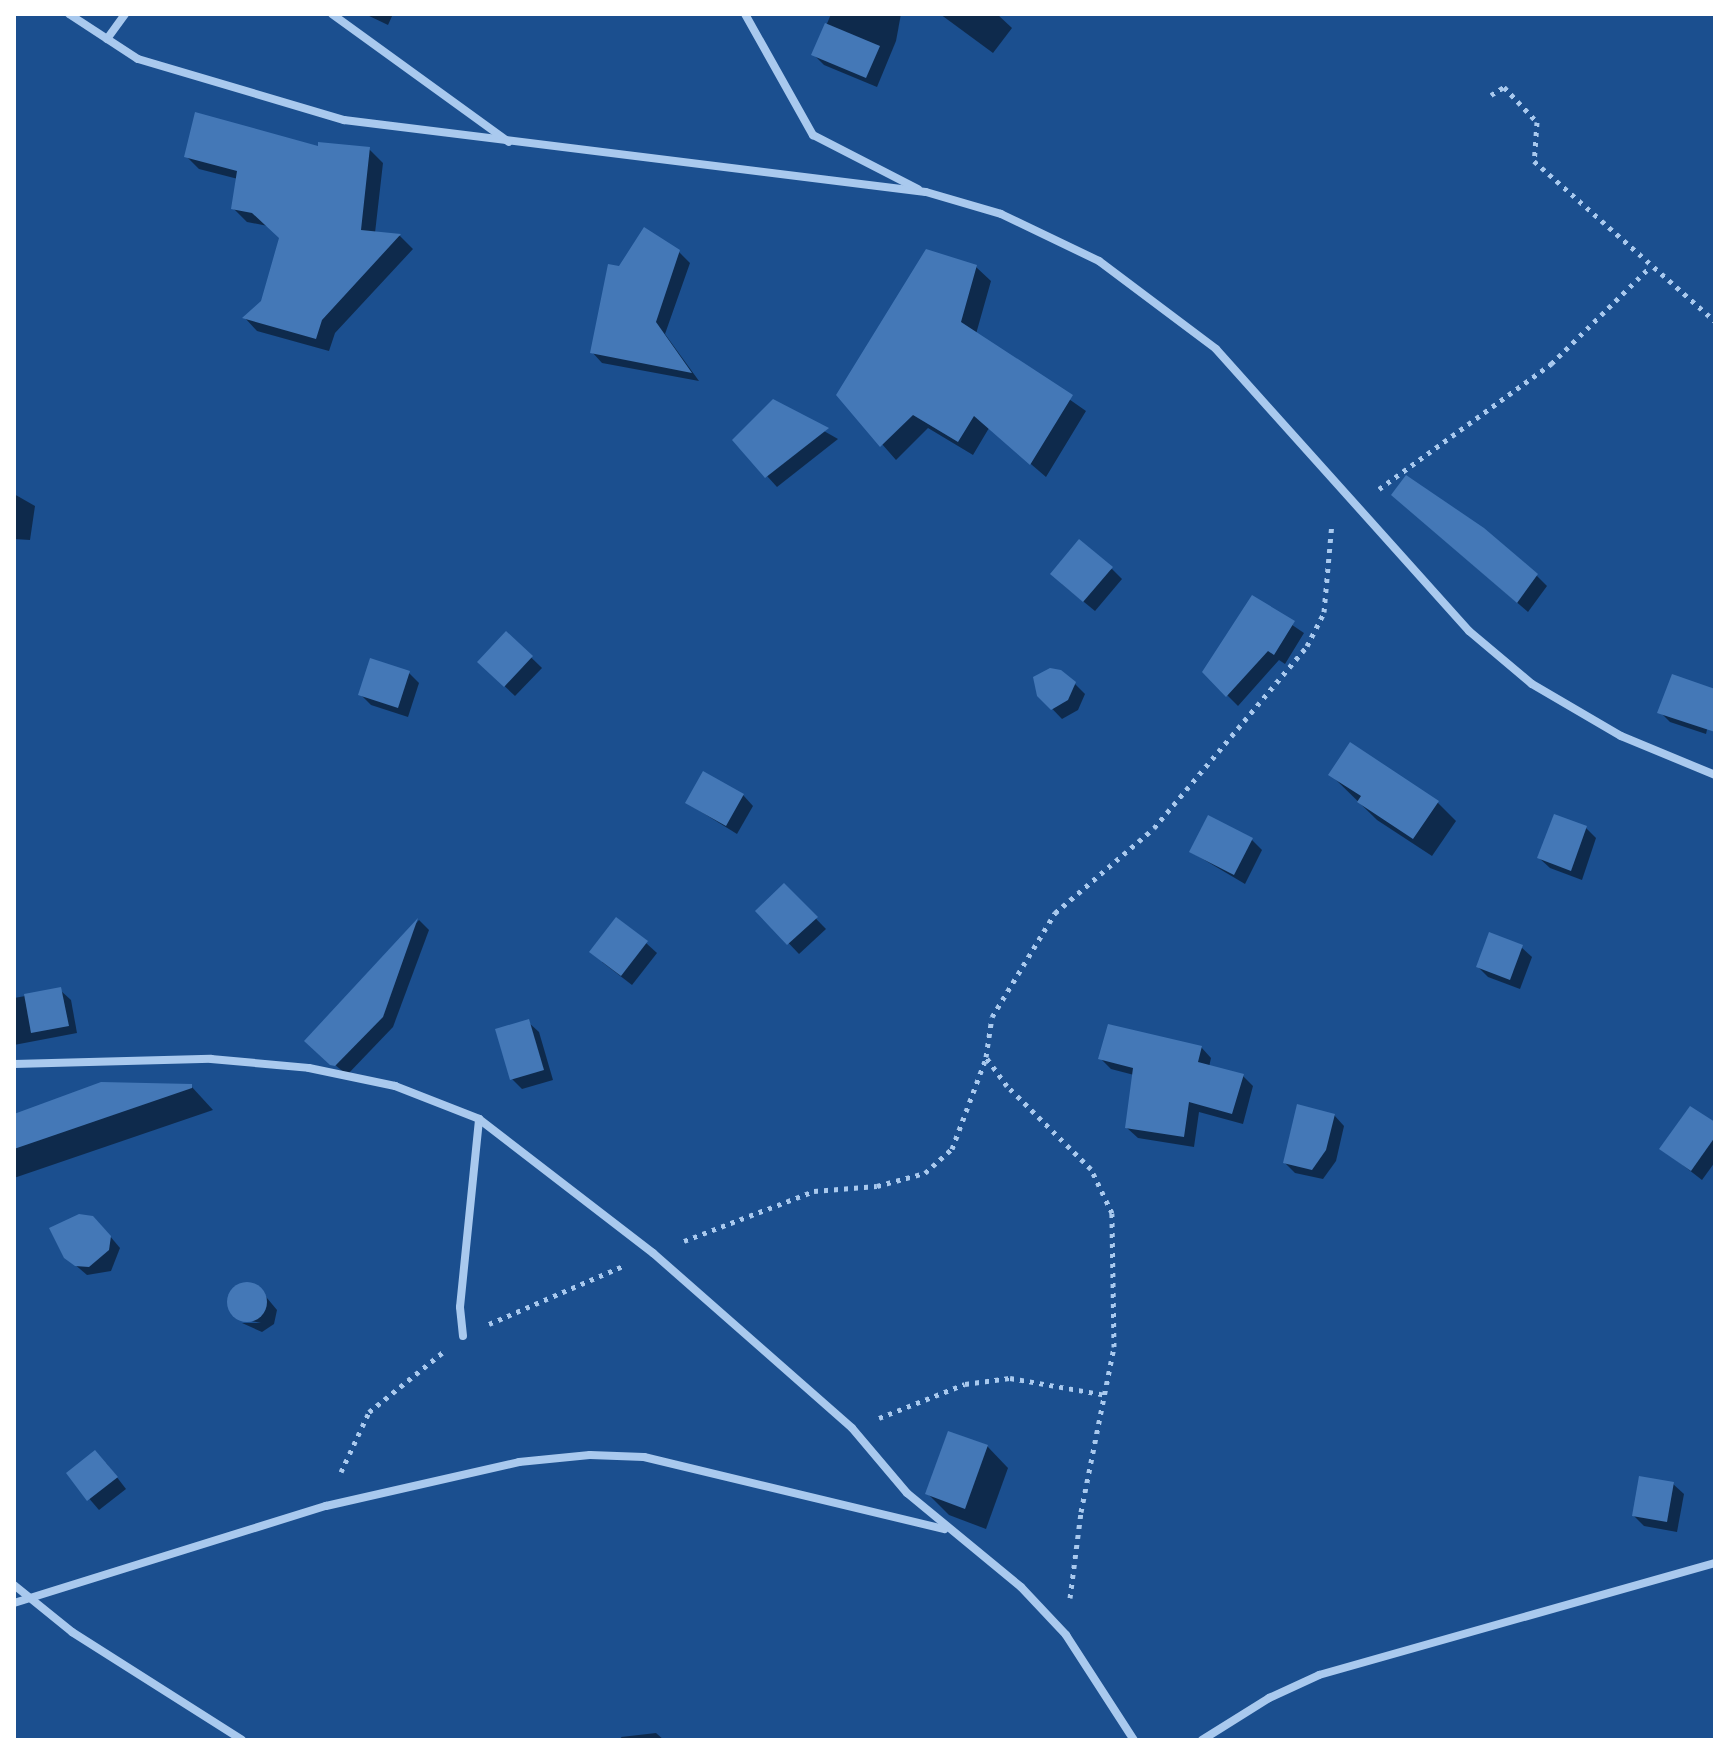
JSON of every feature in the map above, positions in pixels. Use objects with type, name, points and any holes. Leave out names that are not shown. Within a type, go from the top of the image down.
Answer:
[{"type":"street","points":[[69,14],[138,59],[186,76],[344,120],[926,192],[1001,214],[1099,261],[1216,349],[1469,631],[1532,684],[1621,736],[1715,775]]},
{"type":"street","points":[[107,39],[125,14]]},
{"type":"street","points":[[332,14],[511,143]]},
{"type":"street","points":[[745,14],[813,135],[926,192]]},
{"type":"street","points":[[14,1064],[211,1059],[309,1068],[395,1086],[479,1119],[653,1253],[852,1428],[907,1493],[1021,1587],[1066,1635],[1134,1740]]},
{"type":"street","points":[[463,1336],[460,1307],[479,1119]]},
{"type":"street","points":[[14,1603],[326,1506],[519,1462],[590,1455],[657,1460],[948,1529]]},
{"type":"street","points":[[1202,1740],[1269,1698],[1319,1675],[1715,1563]]},
{"type":"street","points":[[14,1585],[72,1632],[242,1740]]},
{"type":"path","points":[[1491,95],[1504,87],[1537,122],[1534,161],[1650,267],[1715,321]]},
{"type":"path","points":[[1357,505],[1551,364],[1650,267]]},
{"type":"path","points":[[1066,1635],[1081,1512],[1114,1347],[1112,1213],[1091,1169],[1007,1086],[986,1057],[992,1017],[1055,913],[1154,828],[1307,646],[1326,600],[1335,480]]},
{"type":"path","points":[[852,1428],[965,1384],[1010,1378],[1106,1395]]},
{"type":"building","points":[[825,23],[880,46],[866,78],[811,55]]},
{"type":"building","points":[[195,112],[318,146],[318,142],[370,147],[361,230],[401,234],[322,320],[316,339],[242,318],[261,301],[279,238],[252,213],[231,209],[237,171],[184,157]]},
{"type":"building","points":[[644,227],[680,250],[656,322],[692,373],[590,353],[608,264],[619,266]]},
{"type":"building","points":[[926,249],[977,265],[961,322],[1073,395],[1030,465],[974,416],[958,442],[913,415],[880,447],[836,395]]},
{"type":"building","points":[[773,399],[829,428],[765,478],[732,440]]},
{"type":"building","points":[[1406,475],[1484,528],[1538,574],[1517,603],[1391,495]]},
{"type":"building","points":[[1079,539],[1113,567],[1083,602],[1050,574]]},
{"type":"building","points":[[1252,595],[1295,621],[1274,655],[1268,651],[1226,697],[1202,672]]},
{"type":"building","points":[[506,631],[533,656],[504,687],[477,662]]},
{"type":"building","points":[[370,658],[410,671],[398,708],[358,695]]},
{"type":"building","points":[[1050,668],[1061,670],[1076,682],[1068,700],[1051,710],[1037,696],[1033,677]]},
{"type":"building","points":[[1672,674],[1715,689],[1715,732],[1657,713]]},
{"type":"building","points":[[1350,742],[1439,801],[1413,839],[1357,802],[1361,796],[1328,775]]},
{"type":"building","points":[[703,771],[744,794],[726,826],[685,803]]},
{"type":"building","points":[[1554,814],[1587,826],[1571,871],[1537,858]]},
{"type":"building","points":[[1208,815],[1253,838],[1234,875],[1189,852]]},
{"type":"building","points":[[784,883],[818,917],[787,945],[755,911]]},
{"type":"building","points":[[616,917],[648,941],[621,976],[589,952]]},
{"type":"building","points":[[418,918],[383,1017],[335,1066],[330,1065],[304,1041]]},
{"type":"building","points":[[1489,932],[1523,945],[1510,980],[1476,967]]},
{"type":"building","points":[[61,987],[69,1026],[31,1033],[24,994]]},
{"type":"building","points":[[529,1019],[544,1070],[510,1080],[495,1029]]},
{"type":"building","points":[[1108,1024],[1202,1046],[1198,1062],[1244,1074],[1232,1114],[1189,1102],[1184,1137],[1125,1128],[1133,1068],[1098,1059]]},
{"type":"building","points":[[101,1082],[192,1084],[192,1088],[14,1149],[14,1114]]},
{"type":"building","points":[[1297,1104],[1335,1114],[1326,1150],[1312,1170],[1283,1163]]},
{"type":"building","points":[[1690,1106],[1715,1122],[1715,1137],[1691,1171],[1659,1149]]},
{"type":"building","points":[[79,1214],[93,1216],[111,1236],[109,1250],[89,1267],[75,1266],[64,1258],[49,1228]]},
{"type":"building","points":[[247,1282],[261,1288],[267,1302],[261,1316],[247,1322],[233,1316],[227,1302],[233,1288]]},
{"type":"building","points":[[948,1431],[988,1445],[965,1509],[925,1494]]},
{"type":"building","points":[[95,1450],[118,1477],[87,1501],[66,1473]]},
{"type":"building","points":[[1639,1476],[1674,1482],[1667,1522],[1632,1516]]}]
